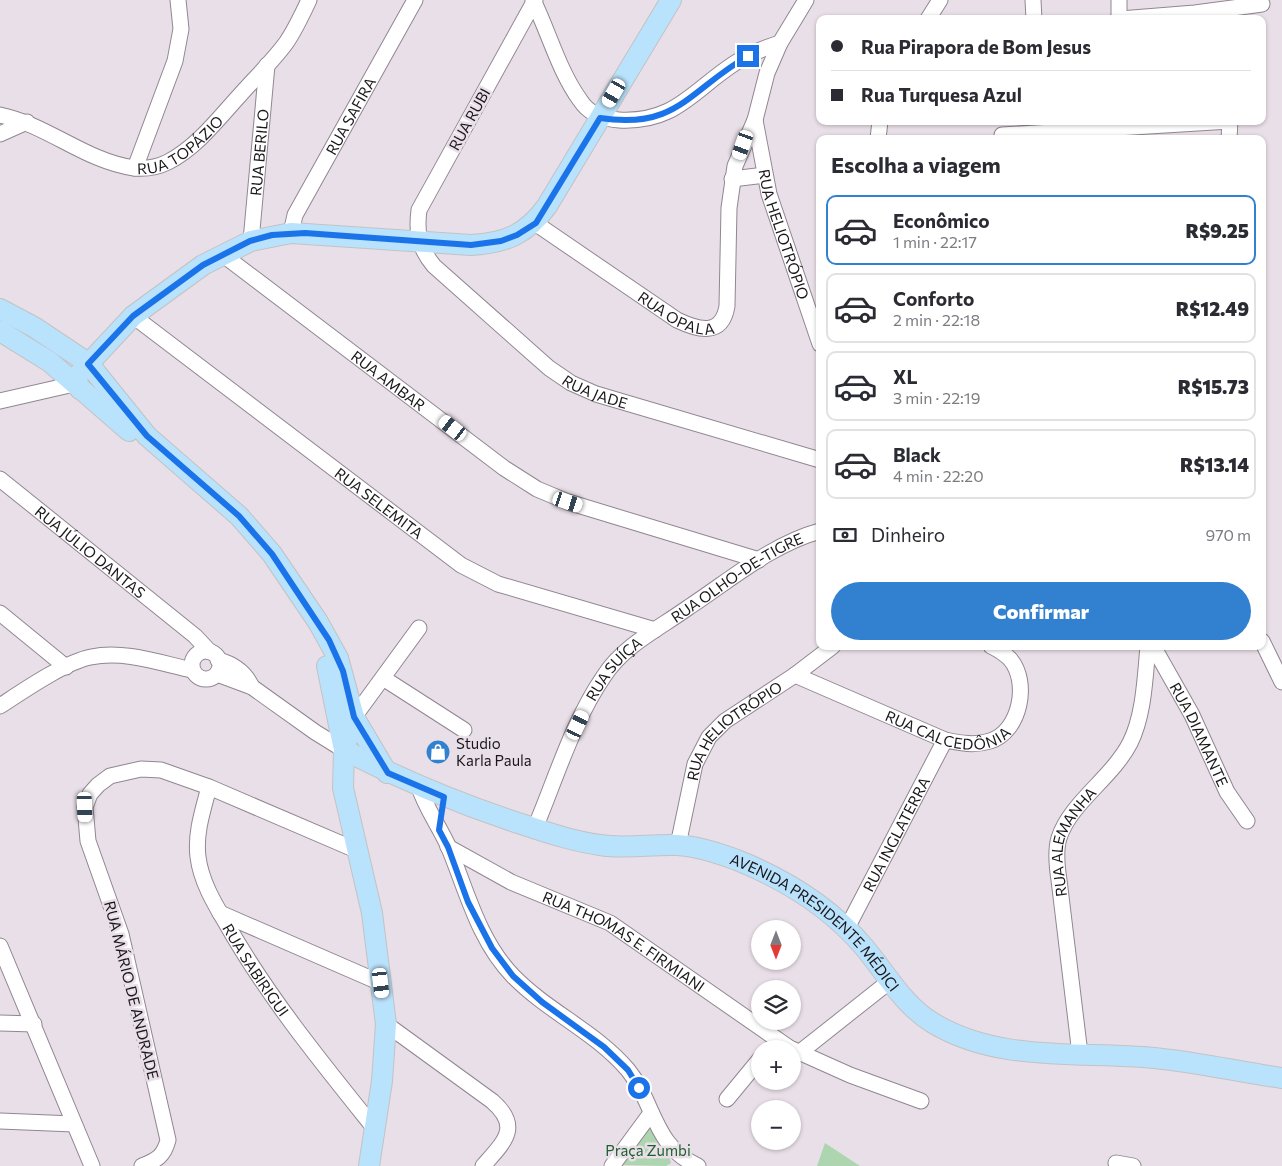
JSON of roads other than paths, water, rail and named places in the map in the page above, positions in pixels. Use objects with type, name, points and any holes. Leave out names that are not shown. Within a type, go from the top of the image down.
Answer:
[{"type":"main road","points":[[77,386],[77,378],[88,364],[133,316],[203,265],[250,241],[291,233],[419,242],[487,244],[517,235],[536,223],[671,0]]},
{"type":"main road","points":[[0,309],[34,327],[88,364],[147,436],[226,503],[272,554],[329,640],[343,671],[354,717],[388,773]]},
{"type":"main road","points":[[2,331],[18,330],[32,334],[61,354],[88,364]]},
{"type":"main road","points":[[2,331],[50,362],[212,498],[234,520],[259,551],[284,586],[318,644],[331,680],[344,750],[343,788],[372,913],[386,1024],[382,1081],[369,1166]]},
{"type":"main road","points":[[344,750],[354,717]]},
{"type":"main road","name":"AVENIDA PRESIDENTE MÉDICI","points":[[344,750],[419,787],[535,828],[601,845],[630,847],[678,845],[711,852],[739,861],[807,897],[846,928],[912,1007],[931,1022],[977,1043],[1014,1051],[1192,1063],[1282,1078]]},
{"type":"street","points":[[135,168],[178,53],[182,29],[178,0]]},
{"type":"street","name":"RUA TOPÁZIO","points":[[0,115],[27,122],[98,158],[135,168],[154,167],[166,163],[186,150],[206,132],[267,65],[286,43],[309,0]]},
{"type":"street","name":"RUA SAFIRA","points":[[291,233],[295,214],[415,0]]},
{"type":"street","points":[[755,120],[767,73],[780,43],[806,0]]},
{"type":"street","points":[[931,15],[940,0]]},
{"type":"street","points":[[1033,0],[1034,15]]},
{"type":"street","points":[[1119,0],[1120,15]]},
{"type":"street","points":[[534,1],[572,87],[589,112],[600,118],[631,121],[663,115],[682,104],[735,63],[780,43]]},
{"type":"street","name":"RUA RUBI","points":[[419,242],[419,210],[534,1]]},
{"type":"street","points":[[1165,15],[1232,9],[1262,4]]},
{"type":"street","name":"RUA BERILO","points":[[250,241],[267,65]]},
{"type":"street","name":"RUA HELIOTRÓPIO","points":[[755,120],[769,194],[816,332]]},
{"type":"street","name":"RUA OPALA","points":[[536,223],[666,314],[690,326],[709,329],[723,320],[728,306],[728,208],[732,179],[743,145],[755,120]]},
{"type":"street","points":[[0,134],[27,122]]},
{"type":"street","points":[[1003,132],[1147,125]]},
{"type":"street","points":[[732,179],[765,175]]},
{"type":"street","name":"RUA JADE","points":[[419,242],[434,266],[549,368],[571,384],[596,394],[816,459]]},
{"type":"street","name":"RUA AMBAR","points":[[222,254],[504,468],[537,489],[585,507],[759,560]]},
{"type":"street","name":"RUA SELEMITA","points":[[133,316],[461,566],[498,584],[655,630]]},
{"type":"street","points":[[0,401],[77,386]]},
{"type":"street","name":"RUA JÚLIO DANTAS","points":[[0,479],[180,626],[206,662]]},
{"type":"street","name":"RUA OLHO-DE-TIGRE","points":[[655,630],[759,560],[791,542],[816,533]]},
{"type":"street","points":[[0,612],[66,667]]},
{"type":"street","points":[[354,717],[419,628]]},
{"type":"street","name":"RUA SUÍÇA","points":[[535,828],[592,694],[614,662],[655,630]]},
{"type":"street","points":[[1266,649],[1282,682]]},
{"type":"street","name":"RUA HELIOTRÓPIO","points":[[678,845],[695,764],[709,737],[725,721],[795,675],[828,650]]},
{"type":"street","name":"RUA CALCEDÔNIA","points":[[795,675],[945,740],[963,744],[991,741],[1003,734],[1013,720],[1019,706],[1021,687],[1010,659],[997,650]]},
{"type":"street","name":"RUA ALEMANHA","points":[[1080,1054],[1057,861],[1059,839],[1067,822],[1117,763],[1130,743],[1137,722],[1142,696],[1148,650]]},
{"type":"street","name":"RUA DIAMANTE","points":[[1155,650],[1192,715],[1227,792],[1247,821]]},
{"type":"street","points":[[0,706],[66,667],[90,657],[118,655],[206,662],[252,686],[315,732],[344,750]]},
{"type":"street","points":[[383,678],[464,730]]},
{"type":"street","name":"RUA INGLATERRA","points":[[846,928],[945,740]]},
{"type":"street","name":"RUA MÁRIO DE ANDRADE","points":[[142,1166],[160,1158],[165,1151],[168,1140],[167,1132],[121,934],[88,841],[85,807],[90,794],[110,776],[141,769],[161,770],[209,786],[356,850]]},
{"type":"street","name":"RUA SABIRIGUI","points":[[209,786],[197,838],[198,858],[202,876],[240,948],[280,1009],[375,1129]]},
{"type":"street","points":[[419,787],[424,802],[448,847],[468,902],[492,948],[513,976],[542,1002],[604,1047],[628,1070],[667,1144],[676,1154],[698,1166]]},
{"type":"street","points":[[439,830],[444,797]]},
{"type":"street","name":"RUA THOMAS E. FIRMIANI","points":[[448,847],[511,882],[610,923],[660,956],[767,1040]]},
{"type":"street","points":[[220,913],[381,983]]},
{"type":"street","points":[[0,946],[3,966],[34,1024],[92,1166]]},
{"type":"street","points":[[801,1045],[890,981]]},
{"type":"street","points":[[0,1022],[34,1024]]},
{"type":"street","points":[[386,1024],[492,1101],[506,1116],[508,1125],[503,1142],[483,1166]]},
{"type":"street","name":"RUA THOMAS E. FIRMIANI","points":[[801,1053],[850,1075],[921,1101]]},
{"type":"street","points":[[727,1099],[751,1070]]},
{"type":"street","points":[[612,1166],[650,1113]]},
{"type":"street","points":[[0,1121],[74,1124]]},
{"type":"street","points":[[1116,1163],[1134,1166]]},
{"type":"place","name":"Studio Karla Paula","points":[[438,752]]},
{"type":"park label","name":"Praça Zumbi","points":[[648,1150]]}]
